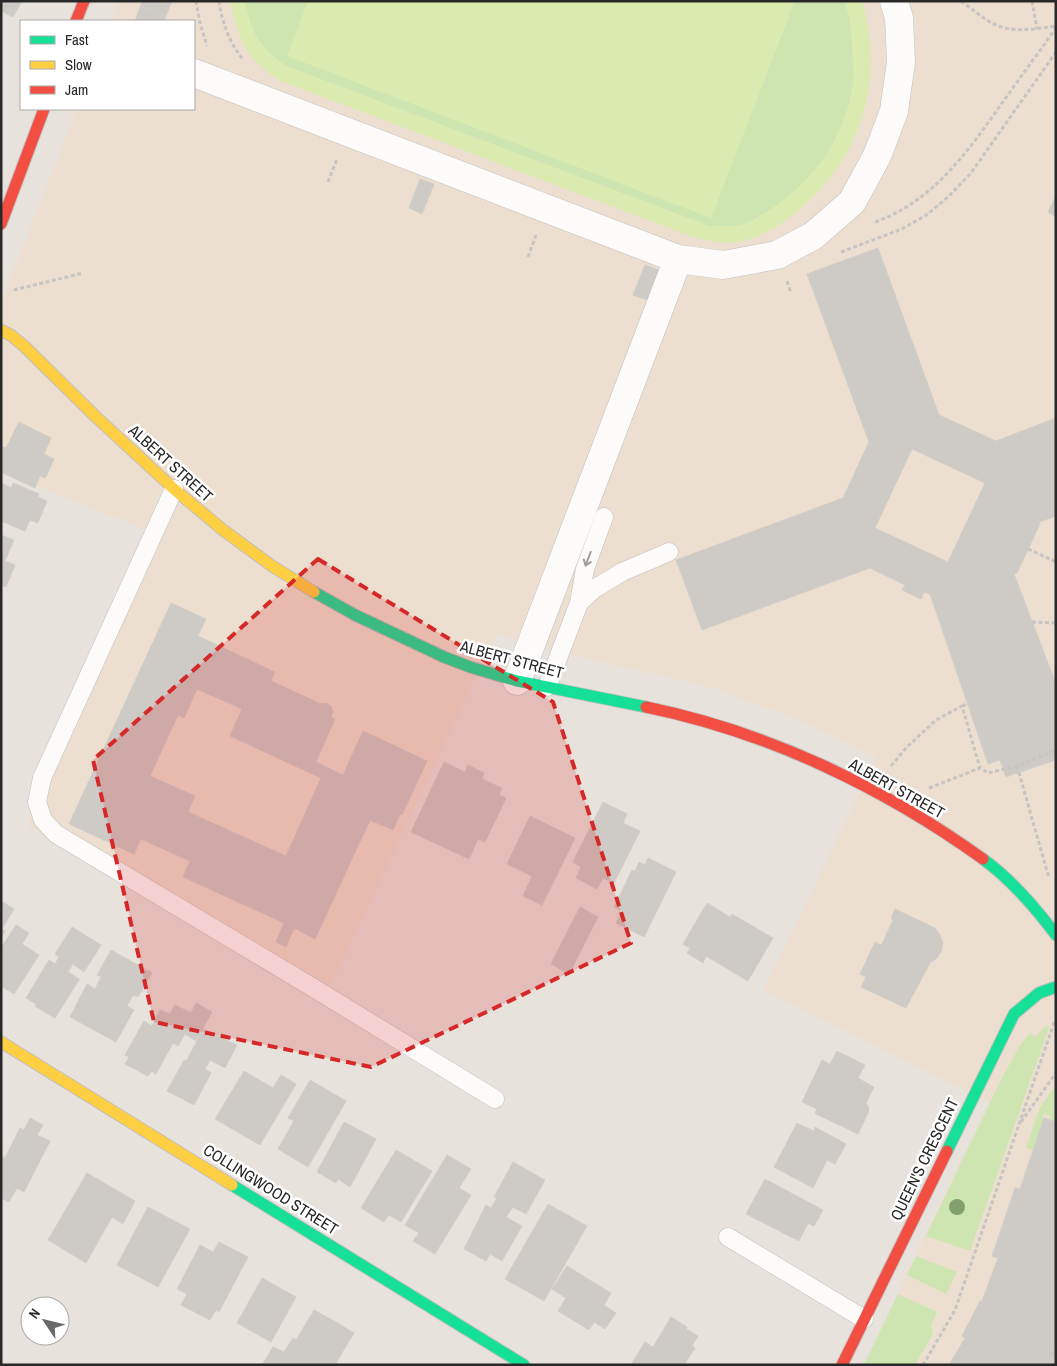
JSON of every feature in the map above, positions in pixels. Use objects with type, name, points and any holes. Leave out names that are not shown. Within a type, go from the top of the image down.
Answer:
[{"type":"main road","points":[[76,20],[84,1]]},
{"type":"main road","points":[[1,224],[44,110]]},
{"type":"main road","name":"ALBERT STREET","points":[[1,330],[25,346],[95,416],[174,489],[223,530],[265,561],[313,592],[355,615],[444,657],[470,667],[517,681],[673,713],[745,734],[814,761],[899,804],[958,841],[991,865],[1018,890],[1056,935]]},
{"type":"main road","name":"QUEEN'S CRESCENT","points":[[842,1365],[1014,1014],[1039,993],[1056,987]]},
{"type":"main road","name":"COLLINGWOOD STREET","points":[[1,1042],[524,1365]]},
{"type":"street","points":[[195,73],[678,259],[723,265],[777,255],[813,236],[852,202],[877,156],[894,111],[900,62],[899,18],[894,1]]},
{"type":"street","points":[[517,681],[678,259]]},
{"type":"lane","points":[[174,489],[42,778],[37,802],[43,820],[56,834],[495,1099]]},
{"type":"lane","points":[[547,687],[579,603],[585,569],[604,517]]},
{"type":"lane","points":[[579,603],[594,589],[622,572],[669,552]]},
{"type":"lane","points":[[728,1237],[864,1319]]},
{"type":"path","points":[[196,1],[200,23]]},
{"type":"path","points":[[962,1],[991,23],[1008,28],[1037,29],[1056,27]]},
{"type":"path","points":[[1032,1],[1037,29]]},
{"type":"path","points":[[870,224],[888,217],[923,196],[950,171],[974,142],[1056,27]]},
{"type":"path","points":[[839,253],[902,229],[928,214],[949,196],[971,173],[1056,52]]},
{"type":"path","points":[[14,290],[84,273]]},
{"type":"path","points":[[1028,549],[1056,562]]},
{"type":"path","points":[[1032,622],[1056,623]]},
{"type":"path","points":[[887,772],[907,747],[936,720],[967,704]]},
{"type":"path","points":[[962,706],[980,768],[988,773],[1017,766],[1056,750]]},
{"type":"path","points":[[1017,766],[1050,884]]},
{"type":"path","points":[[921,791],[980,768]]},
{"type":"path","points":[[923,1365],[955,1310],[1056,1017]]},
{"type":"path","points":[[1018,1126],[1056,1073]]},
{"type":"path","points":[[1050,1353],[1056,1356]]},
{"type":"highlighted area","points":[[318,559],[553,702],[631,943],[371,1067],[154,1022],[93,760]]},
{"type":"shaded area","points":[[118,1],[1056,1],[1056,1365],[864,1365],[989,1102],[763,990],[877,757],[797,719],[714,688],[543,648],[496,634],[331,985],[29,827],[30,797],[145,532],[139,527],[1,472],[1,302],[77,110],[195,110],[195,20],[111,20]]},
{"type":"green space","points":[[230,1],[245,1],[253,31],[263,46],[286,66],[709,226],[740,225],[750,222],[767,212],[798,188],[812,173],[835,140],[849,104],[853,82],[853,49],[845,1],[862,1],[870,40],[870,80],[860,125],[852,142],[838,168],[814,196],[792,215],[767,232],[742,241],[717,242],[693,237],[281,81],[260,65],[246,47],[237,27]]},
{"type":"green space","points":[[245,1],[845,1],[852,41],[853,84],[849,104],[835,140],[812,173],[798,188],[783,201],[750,222],[730,226],[709,226],[286,66],[269,52],[258,39],[253,31]]},
{"type":"green space","points":[[308,1],[795,1],[711,218],[287,56]]},
{"type":"green space","points":[[1050,1025],[970,1251],[926,1236],[1002,1078],[1021,1044],[1030,1033],[1035,1037],[1045,1027]]},
{"type":"green space","points":[[1056,1085],[1056,1122],[1050,1120],[1051,1116],[1044,1114],[1034,1150],[1026,1148],[1039,1109]]},
{"type":"green space","points":[[916,1256],[957,1272],[946,1294],[907,1275]]},
{"type":"green space","points":[[898,1294],[937,1312],[931,1326],[933,1334],[915,1365],[864,1365]]},
{"type":"building","points":[[1,1],[22,1],[13,17],[1,11]]},
{"type":"building","points":[[142,1],[172,1],[166,16],[140,7]]},
{"type":"building","points":[[140,7],[166,16],[164,20],[135,20]]},
{"type":"building","points":[[420,179],[434,184],[422,214],[409,208]]},
{"type":"building","points":[[1056,195],[1056,217],[1048,212]]},
{"type":"building","points":[[878,248],[939,415],[996,441],[1056,418],[1056,516],[1039,522],[1040,524],[1017,573],[1014,574],[1056,684],[1056,760],[1006,777],[1000,760],[988,764],[930,594],[924,592],[921,599],[902,590],[905,585],[870,568],[702,630],[676,560],[843,498],[869,442],[807,274]],"holes":[[[912,449],[985,483],[948,562],[875,528]]]},
{"type":"building","points":[[645,265],[659,270],[647,300],[633,295]]},
{"type":"building","points":[[19,422],[51,438],[44,454],[54,459],[46,477],[40,476],[35,488],[1,472],[1,450],[3,447],[6,448]]},
{"type":"building","points":[[1,483],[11,488],[13,483],[39,494],[38,497],[47,501],[38,523],[30,520],[25,531],[1,521]]},
{"type":"building","points":[[1,535],[14,540],[5,561],[15,565],[6,587],[1,585]]},
{"type":"building","points":[[171,603],[206,619],[198,636],[275,672],[271,681],[321,704],[326,703],[331,706],[333,712],[331,717],[335,719],[316,762],[343,775],[363,731],[427,761],[393,830],[370,820],[315,939],[294,928],[286,947],[276,942],[284,923],[183,877],[190,861],[141,839],[134,854],[69,824]],"holes":[[[197,689],[242,709],[230,736],[321,778],[286,856],[188,812],[195,796],[150,776],[178,715],[184,718]]]},
{"type":"building","points":[[444,762],[465,772],[468,765],[484,773],[482,779],[502,788],[499,795],[506,798],[485,842],[478,839],[469,859],[411,832]]},
{"type":"building","points":[[603,802],[627,814],[623,823],[640,831],[614,883],[603,878],[597,889],[576,878],[581,867],[573,862]]},
{"type":"building","points":[[530,816],[575,838],[542,905],[523,896],[532,876],[507,864]]},
{"type":"building","points":[[648,858],[676,872],[644,937],[616,923],[622,911],[614,907],[632,870],[635,871],[639,862],[645,865]]},
{"type":"building","points":[[1,901],[14,909],[2,929],[5,931],[1,938]]},
{"type":"building","points":[[707,903],[730,917],[732,914],[773,938],[748,981],[706,956],[703,963],[687,953],[690,948],[683,944]]},
{"type":"building","points":[[580,907],[598,917],[569,974],[551,964]]},
{"type":"building","points":[[895,909],[935,928],[943,943],[941,952],[930,963],[906,1008],[861,987],[866,977],[860,974],[875,942],[882,944],[893,920],[891,918]]},
{"type":"building","points":[[16,925],[29,933],[22,944],[39,955],[14,994],[1,986],[1,948]]},
{"type":"building","points":[[72,927],[101,945],[84,972],[73,964],[68,972],[79,980],[55,1018],[26,998],[49,960],[55,964],[59,957],[55,954]]},
{"type":"building","points":[[111,950],[152,973],[138,997],[133,995],[127,1006],[134,1010],[116,1042],[70,1017],[87,984],[95,989],[101,977],[97,975]]},
{"type":"building","points":[[196,1003],[212,1012],[196,1041],[185,1034],[178,1046],[173,1043],[156,1074],[152,1071],[148,1076],[125,1064],[129,1057],[125,1055],[144,1021],[152,1026],[160,1010],[170,1014],[175,1005],[191,1013]]},
{"type":"building","points":[[203,1029],[237,1045],[225,1068],[210,1060],[205,1069],[211,1073],[194,1105],[167,1091],[184,1060],[187,1060]]},
{"type":"building","points":[[837,1051],[865,1065],[858,1078],[874,1087],[866,1103],[869,1108],[868,1113],[858,1134],[816,1114],[817,1109],[802,1102],[822,1060],[830,1064]]},
{"type":"building","points":[[244,1071],[273,1088],[281,1075],[296,1084],[260,1145],[215,1119]]},
{"type":"building","points":[[310,1080],[346,1101],[308,1167],[278,1149],[294,1121],[288,1118]]},
{"type":"building","points":[[30,1118],[43,1125],[37,1135],[50,1141],[24,1192],[17,1188],[9,1202],[1,1198],[1,1156],[5,1158],[20,1128],[24,1130]]},
{"type":"building","points":[[1044,1118],[1056,1122],[1056,1365],[949,1365],[965,1338],[962,1336],[980,1301],[982,1301],[998,1258],[992,1256],[1015,1188],[1020,1189]]},
{"type":"building","points":[[344,1122],[376,1139],[350,1187],[338,1179],[336,1183],[317,1172]]},
{"type":"building","points":[[797,1123],[814,1131],[815,1127],[846,1144],[835,1164],[827,1160],[813,1188],[774,1167]]},
{"type":"building","points":[[396,1150],[432,1171],[401,1222],[389,1215],[384,1222],[361,1208]]},
{"type":"building","points":[[447,1155],[471,1169],[459,1188],[471,1195],[435,1254],[413,1241],[419,1233],[405,1225]]},
{"type":"building","points":[[513,1162],[545,1180],[526,1214],[513,1207],[506,1217],[522,1226],[502,1261],[490,1254],[486,1261],[464,1249],[486,1205],[491,1208],[497,1198],[494,1197]]},
{"type":"building","points":[[87,1173],[135,1201],[123,1224],[112,1217],[86,1263],[48,1240]]},
{"type":"building","points":[[765,1179],[823,1210],[814,1226],[808,1223],[799,1241],[746,1214]]},
{"type":"building","points":[[548,1204],[587,1226],[544,1301],[505,1279]]},
{"type":"building","points":[[148,1207],[190,1229],[158,1287],[117,1265]]},
{"type":"building","points":[[219,1242],[248,1257],[219,1312],[216,1310],[210,1320],[181,1305],[187,1294],[177,1289],[200,1245],[213,1252]]},
{"type":"building","points":[[567,1266],[611,1293],[604,1305],[616,1313],[605,1329],[594,1322],[589,1330],[558,1311],[566,1298],[552,1289]]},
{"type":"building","points":[[262,1278],[296,1297],[271,1342],[237,1323]]},
{"type":"building","points":[[314,1310],[334,1321],[308,1365],[262,1365],[273,1347],[284,1352],[293,1338],[296,1340]]},
{"type":"building","points":[[671,1317],[698,1336],[692,1346],[695,1348],[684,1365],[631,1365],[645,1342],[653,1347]]},
{"type":"building","points":[[334,1321],[354,1333],[336,1363],[339,1365],[308,1365]]},
{"type":"traffic: fast","points":[[314,592],[355,615],[444,657],[470,667],[517,681],[646,707]]},
{"type":"traffic: fast","points":[[983,859],[1023,894],[1056,935]]},
{"type":"traffic: fast","points":[[947,1151],[1014,1014],[1039,993],[1056,987]]},
{"type":"traffic: fast","points":[[232,1185],[524,1365]]},
{"type":"traffic: slow","points":[[1,330],[25,347],[95,416],[174,489],[223,530],[272,566],[314,592]]},
{"type":"traffic: slow","points":[[1,1042],[232,1185]]},
{"type":"traffic: jam","points":[[76,20],[84,1]]},
{"type":"traffic: jam","points":[[1,224],[44,110]]},
{"type":"traffic: jam","points":[[646,707],[736,731],[823,765],[905,808],[983,859]]},
{"type":"traffic: jam","points":[[842,1365],[947,1151]]}]
